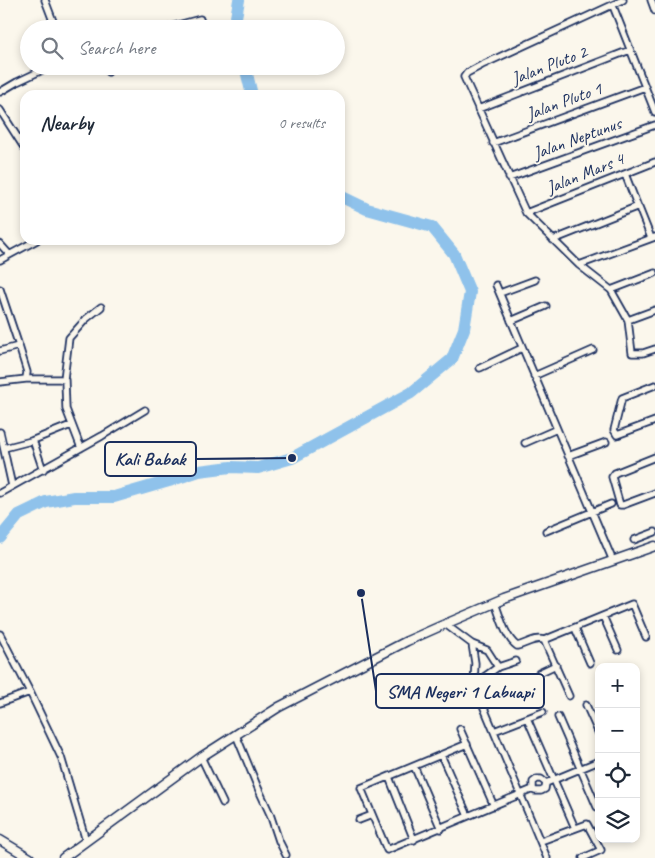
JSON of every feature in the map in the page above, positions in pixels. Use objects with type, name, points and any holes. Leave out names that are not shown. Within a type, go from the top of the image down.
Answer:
[{"type":"street","points":[[45,0],[53,20]]},
{"type":"street","points":[[623,0],[467,73],[464,77],[526,213],[580,265],[611,290],[628,320],[632,353],[643,353],[655,349]]},
{"type":"street","points":[[651,0],[655,10]]},
{"type":"street","points":[[613,6],[655,112]]},
{"type":"street","name":"Jalan Pluto 2","points":[[478,109],[630,50]]},
{"type":"street","points":[[0,92],[32,75]]},
{"type":"street","name":"Jalan Pluto 1","points":[[493,143],[645,87]]},
{"type":"street","points":[[0,110],[20,141]]},
{"type":"street","name":"Jalan Neptunus","points":[[509,178],[655,125]]},
{"type":"street","name":"Jalan Mars 4","points":[[526,213],[655,162]]},
{"type":"street","points":[[580,265],[653,237],[638,207],[625,174]]},
{"type":"street","points":[[553,240],[638,207]]},
{"type":"street","points":[[0,244],[9,254]]},
{"type":"street","points":[[0,260],[27,245]]},
{"type":"street","points":[[611,290],[655,272]]},
{"type":"street","points":[[500,293],[535,280]]},
{"type":"street","points":[[496,285],[612,561]]},
{"type":"street","points":[[0,289],[27,372],[26,379]]},
{"type":"street","points":[[511,321],[546,306]]},
{"type":"street","points":[[81,448],[66,409],[64,379],[69,338],[86,319],[101,307]]},
{"type":"street","points":[[628,320],[655,310]]},
{"type":"street","points":[[0,351],[19,346]]},
{"type":"street","points":[[480,368],[522,348]]},
{"type":"street","points":[[534,376],[593,350]]},
{"type":"street","points":[[0,382],[26,379],[64,379]]},
{"type":"street","points":[[655,385],[625,396],[620,401],[614,430],[617,435],[655,421]]},
{"type":"street","points":[[0,493],[145,410]]},
{"type":"street","points":[[4,448],[33,440],[71,425]]},
{"type":"street","points":[[525,443],[557,429]]},
{"type":"street","points":[[0,432],[4,448],[3,462],[12,486]]},
{"type":"street","points":[[33,440],[43,470]]},
{"type":"street","points":[[568,456],[606,442]]},
{"type":"street","points":[[655,458],[615,473],[612,477],[618,502],[623,505],[655,493]]},
{"type":"street","points":[[546,531],[611,504]]},
{"type":"street","points":[[634,540],[655,532]]},
{"type":"street","points":[[63,858],[201,757],[280,707],[445,624],[495,603],[655,546]]},
{"type":"street","points":[[495,603],[509,636],[517,646],[536,639],[544,640],[632,604],[646,637]]},
{"type":"street","points":[[603,616],[618,650]]},
{"type":"street","points":[[445,624],[472,644],[487,650],[498,667]]},
{"type":"street","points":[[575,628],[590,662]]},
{"type":"street","points":[[0,634],[61,757],[86,841]]},
{"type":"street","points":[[544,640],[569,696]]},
{"type":"street","points":[[472,644],[475,663],[474,684],[547,858]]},
{"type":"street","points":[[474,684],[498,667],[516,661]]},
{"type":"street","points":[[539,673],[556,665]]},
{"type":"street","points":[[483,705],[533,684]]},
{"type":"street","points":[[0,702],[30,692]]},
{"type":"street","points":[[586,705],[595,725]]},
{"type":"street","points":[[494,731],[543,712]]},
{"type":"street","points":[[558,717],[595,802]]},
{"type":"street","points":[[527,718],[575,828]]},
{"type":"street","points":[[460,729],[494,806]]},
{"type":"street","points":[[236,735],[270,814],[278,841],[286,855]]},
{"type":"street","points":[[467,744],[361,788],[387,850],[441,829],[532,789],[542,791],[546,783]]},
{"type":"street","points":[[441,755],[468,816]]},
{"type":"street","points":[[201,757],[223,803]]},
{"type":"street","points":[[546,783],[595,763]]},
{"type":"street","points":[[414,766],[441,829]]},
{"type":"street","points":[[389,777],[414,840]]},
{"type":"street","points":[[532,789],[533,782],[537,779],[541,779],[546,783]]},
{"type":"street","points":[[359,820],[372,815]]},
{"type":"street","points":[[541,841],[587,824],[601,850],[583,858]]},
{"type":"street","points":[[0,840],[30,858]]},
{"type":"waterway","points":[[236,20],[239,0]]},
{"type":"waterway","points":[[247,75],[251,90]]},
{"type":"waterway","points":[[0,538],[19,515],[46,502],[74,497],[114,497],[199,471],[231,467],[258,468],[292,458],[411,393],[452,359],[464,329],[470,292],[454,254],[432,227],[367,209],[345,198]]},
{"type":"place","name":"Kali Babak","points":[[292,458]]},
{"type":"place","name":"SMA Negeri 1 Labuapi","points":[[361,593]]}]
